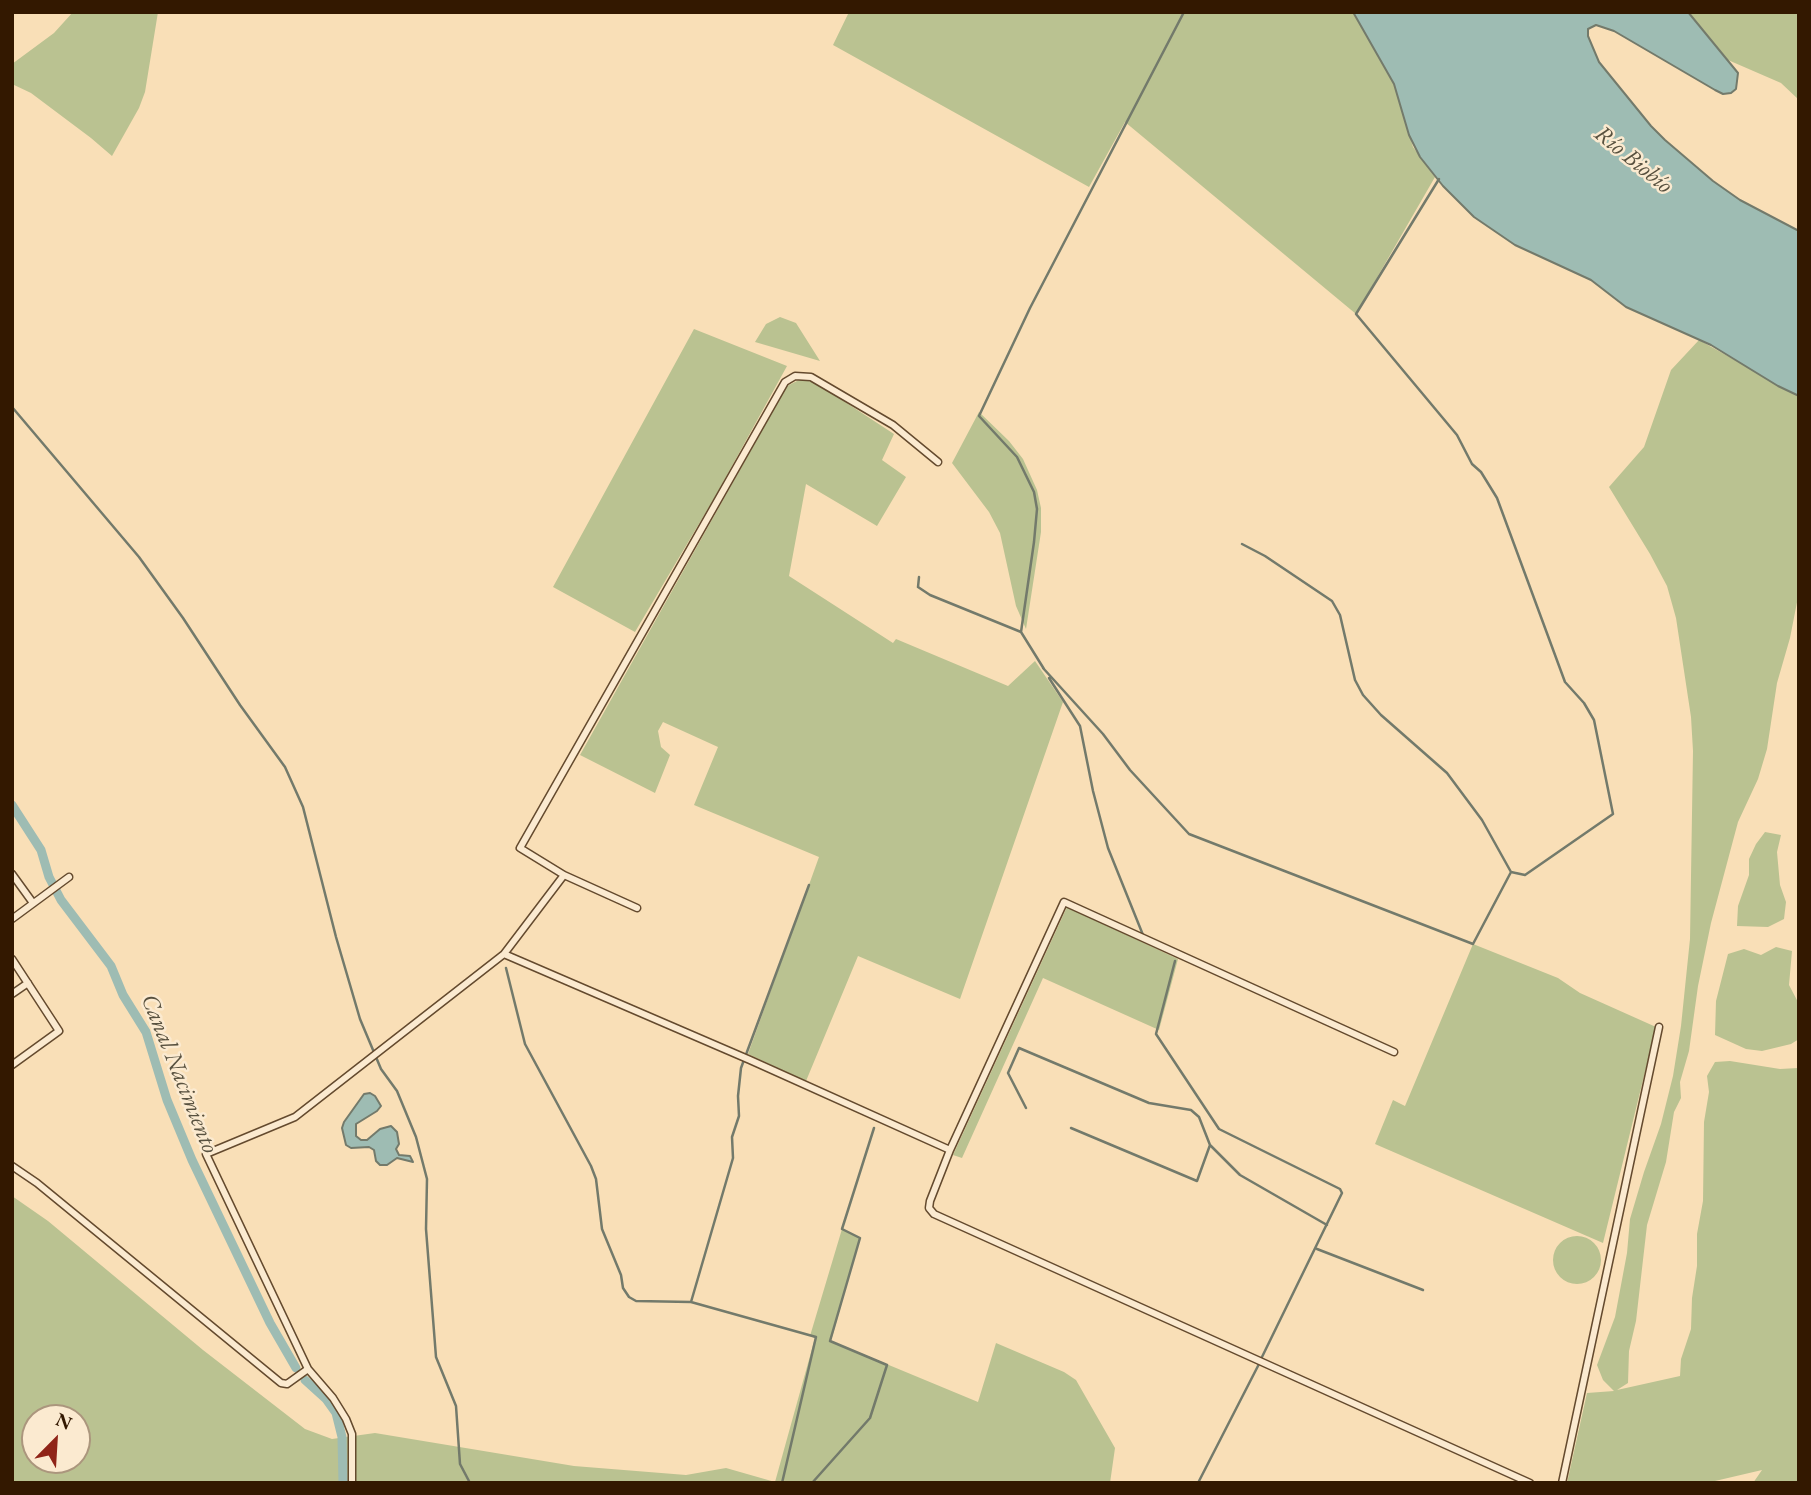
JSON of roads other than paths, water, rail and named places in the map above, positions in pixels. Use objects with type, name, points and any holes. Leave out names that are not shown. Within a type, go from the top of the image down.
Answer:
[{"type":"street","points":[[637,908],[564,875],[520,848],[785,382],[795,376],[811,377],[893,425],[938,462]]},
{"type":"street","points":[[12,874],[33,903]]},
{"type":"street","points":[[352,1483],[352,1434],[334,1398],[308,1369],[206,1154],[295,1117],[504,954],[564,875]]},
{"type":"street","points":[[12,919],[69,877]]},
{"type":"street","points":[[1394,1052],[1063,902],[950,1150],[929,1208],[934,1214],[1530,1483]]},
{"type":"street","points":[[504,954],[950,1150]]},
{"type":"street","points":[[12,959],[59,1031],[12,1065]]},
{"type":"street","points":[[12,994],[28,983]]},
{"type":"street","points":[[1562,1483],[1659,1027]]},
{"type":"street","points":[[12,1166],[37,1183],[281,1383],[287,1384],[308,1369]]},
{"type":"water","name":"Río Biobío","points":[[1353,12],[1688,12],[1738,73],[1736,89],[1731,93],[1723,94],[1715,90],[1614,31],[1596,25],[1588,29],[1588,36],[1599,62],[1665,140],[1740,200],[1799,231],[1799,396],[1711,345],[1626,307],[1591,280],[1515,245],[1474,217],[1443,186],[1420,157],[1409,135],[1394,84]]},
{"type":"water","points":[[370,1093],[381,1106],[356,1124],[356,1136],[367,1140],[380,1129],[391,1126],[397,1132],[399,1144],[396,1149],[399,1155],[410,1156],[413,1162],[397,1158],[387,1165],[380,1165],[376,1161],[374,1150],[369,1147],[351,1148],[346,1145],[342,1128],[344,1122],[364,1094]]},
{"type":"waterway","points":[[1044,669],[1021,632],[1034,542],[1037,509],[1034,492],[1017,457],[979,416],[1030,308],[1184,12]]},
{"type":"waterway","points":[[1043,668],[1189,834],[1473,944],[1511,872],[1525,875],[1613,814],[1594,720],[1584,703],[1565,682],[1497,498],[1481,472],[1472,464],[1457,435],[1356,314],[1439,179]]},
{"type":"waterway","points":[[12,407],[139,557],[285,767],[303,807],[360,1019],[381,1069],[397,1091],[416,1137],[427,1179],[426,1229],[436,1357],[456,1406],[460,1464],[470,1483]]},
{"type":"waterway","points":[[1242,544],[1265,556],[1332,601],[1340,615],[1355,680],[1363,695],[1381,715],[1447,773],[1482,820],[1511,872]]},
{"type":"waterway","points":[[919,577],[918,587],[930,595],[1021,632]]},
{"type":"waterway","points":[[1049,678],[1080,726],[1108,848],[1143,935]]},
{"type":"waterway","name":"Canal Nacimiento","points":[[12,805],[41,850],[49,877],[61,900],[111,966],[123,995],[146,1032],[167,1100],[192,1160],[270,1323],[296,1368]]},
{"type":"waterway","points":[[782,1483],[816,1337],[691,1302],[733,1158],[732,1137],[739,1116],[741,1068],[809,885]]},
{"type":"waterway","points":[[1175,961],[1156,1034],[1219,1129],[1340,1189],[1342,1193],[1261,1359]]},
{"type":"waterway","points":[[506,968],[525,1044],[596,1179],[602,1229],[621,1275],[623,1288],[629,1297],[636,1301],[691,1302]]},
{"type":"waterway","points":[[1026,1108],[1008,1073],[1019,1048],[1149,1103],[1191,1110],[1199,1117],[1210,1145],[1240,1175],[1327,1225]]},
{"type":"waterway","points":[[812,1483],[870,1418],[887,1365],[830,1341],[860,1238],[842,1229],[874,1128]]},
{"type":"waterway","points":[[1071,1128],[1197,1181],[1210,1145]]},
{"type":"waterway","points":[[1317,1249],[1423,1290]]},
{"type":"waterway","points":[[1198,1483],[1259,1364]]},
{"type":"waterway","name":"Canal Nacimiento","points":[[305,1380],[326,1399],[336,1413],[342,1437],[343,1483]]}]
